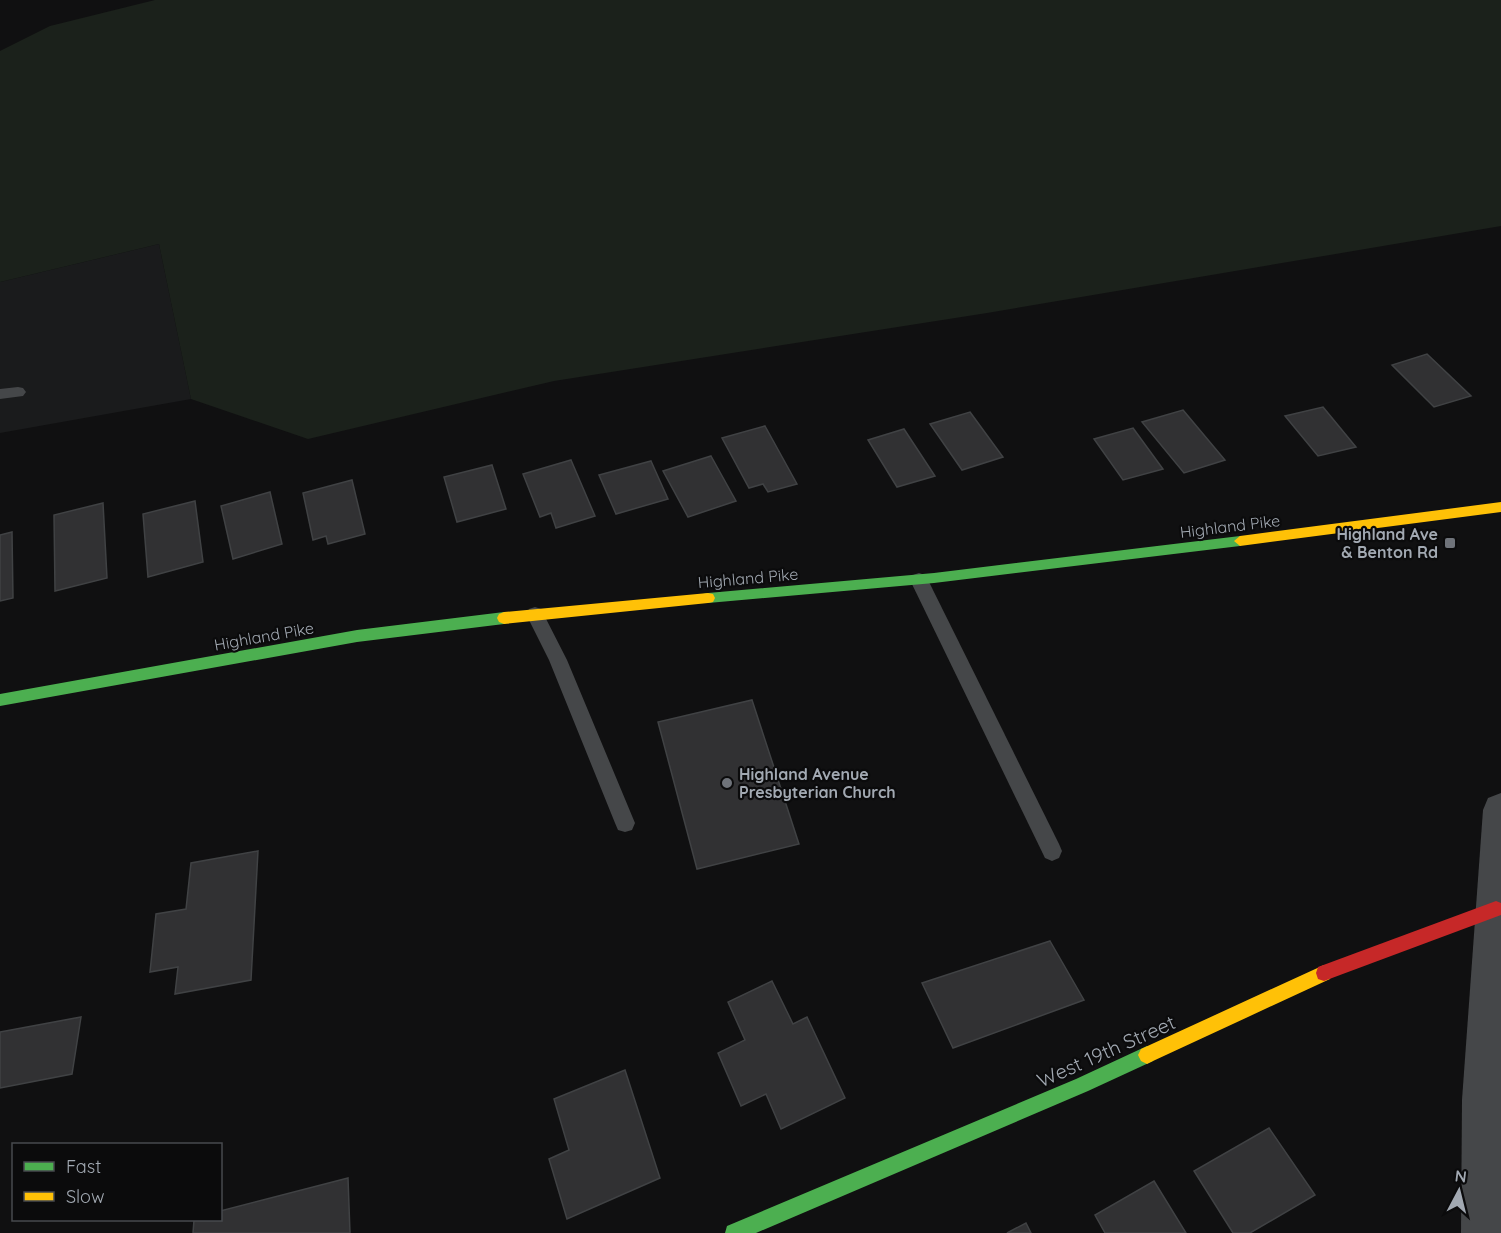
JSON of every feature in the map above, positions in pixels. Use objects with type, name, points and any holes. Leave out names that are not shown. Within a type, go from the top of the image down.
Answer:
[{"type":"street","name":"Highland Pike","points":[[0,700],[357,636],[535,614],[920,580],[1065,564],[1501,507]]},
{"type":"street","points":[[1484,1233],[1482,1100],[1501,810]]},
{"type":"street","name":"West 19th Street","points":[[734,1233],[1082,1085],[1341,966],[1496,909]]},
{"type":"lane","points":[[0,394],[18,392]]},
{"type":"lane","points":[[920,580],[1052,851]]},
{"type":"lane","points":[[535,614],[558,660],[626,823]]},
{"type":"shaded area","points":[[155,0],[1501,0],[1501,226],[987,313],[554,381],[308,439],[191,399],[159,244],[0,282],[0,51],[50,26]]},
{"type":"shaded area","points":[[159,244],[191,399],[0,433],[0,282]]},
{"type":"building","points":[[1427,354],[1471,396],[1434,407],[1392,365]]},
{"type":"building","points":[[1323,407],[1356,447],[1318,456],[1285,416]]},
{"type":"building","points":[[1183,410],[1225,460],[1184,473],[1142,422]]},
{"type":"building","points":[[970,412],[1003,457],[962,470],[930,424]]},
{"type":"building","points":[[765,426],[797,484],[768,492],[763,484],[749,488],[722,438]]},
{"type":"building","points":[[1133,428],[1163,469],[1123,480],[1094,439]]},
{"type":"building","points":[[904,429],[935,476],[897,487],[868,440]]},
{"type":"building","points":[[711,456],[736,501],[688,517],[663,471]]},
{"type":"building","points":[[571,460],[595,516],[556,528],[551,513],[540,517],[523,474]]},
{"type":"building","points":[[651,461],[668,499],[616,514],[599,475]]},
{"type":"building","points":[[492,465],[506,509],[457,522],[444,477]]},
{"type":"building","points":[[352,480],[365,534],[328,544],[326,536],[313,540],[303,493]]},
{"type":"building","points":[[270,492],[282,544],[233,559],[221,506]]},
{"type":"building","points":[[195,501],[203,562],[148,577],[143,514]]},
{"type":"building","points":[[103,503],[107,578],[55,591],[54,515]]},
{"type":"building","points":[[12,532],[13,598],[0,601],[0,535]]},
{"type":"building","name":"Highland Avenue Presbyterian Church","points":[[752,700],[799,844],[697,869],[658,722]]},
{"type":"building","points":[[258,851],[251,980],[175,994],[178,967],[150,972],[156,914],[186,909],[191,863]]},
{"type":"building","points":[[1050,941],[1084,1000],[953,1048],[922,983]]},
{"type":"building","points":[[772,981],[793,1024],[807,1017],[845,1098],[781,1129],[766,1094],[741,1106],[718,1053],[745,1040],[728,1002]]},
{"type":"building","points":[[81,1017],[72,1074],[0,1088],[0,1032]]},
{"type":"building","points":[[625,1070],[660,1178],[567,1219],[549,1159],[569,1150],[554,1099]]},
{"type":"building","points":[[1269,1128],[1315,1195],[1250,1233],[1233,1233],[1194,1171]]},
{"type":"building","points":[[348,1178],[350,1233],[193,1233],[194,1221],[222,1221],[222,1210]]},
{"type":"building","points":[[1154,1181],[1186,1233],[1105,1233],[1095,1215]]},
{"type":"building","points":[[1026,1223],[1031,1233],[1007,1233]]},
{"type":"traffic: fast","points":[[708,598],[934,578],[1240,541]]},
{"type":"traffic: fast","points":[[0,700],[357,636],[504,618]]},
{"type":"traffic: fast","points":[[734,1233],[1082,1085],[1147,1055]]},
{"type":"traffic: slow","points":[[1240,541],[1501,507]]},
{"type":"traffic: slow","points":[[504,618],[708,598]]},
{"type":"traffic: slow","points":[[1147,1055],[1324,973]]},
{"type":"traffic: jam","points":[[1324,973],[1496,909]]},
{"type":"place","name":"Highland Ave & Benton Rd","points":[[1450,543]]},
{"type":"place","name":"Highland Avenue Presbyterian Church","points":[[727,783]]}]
